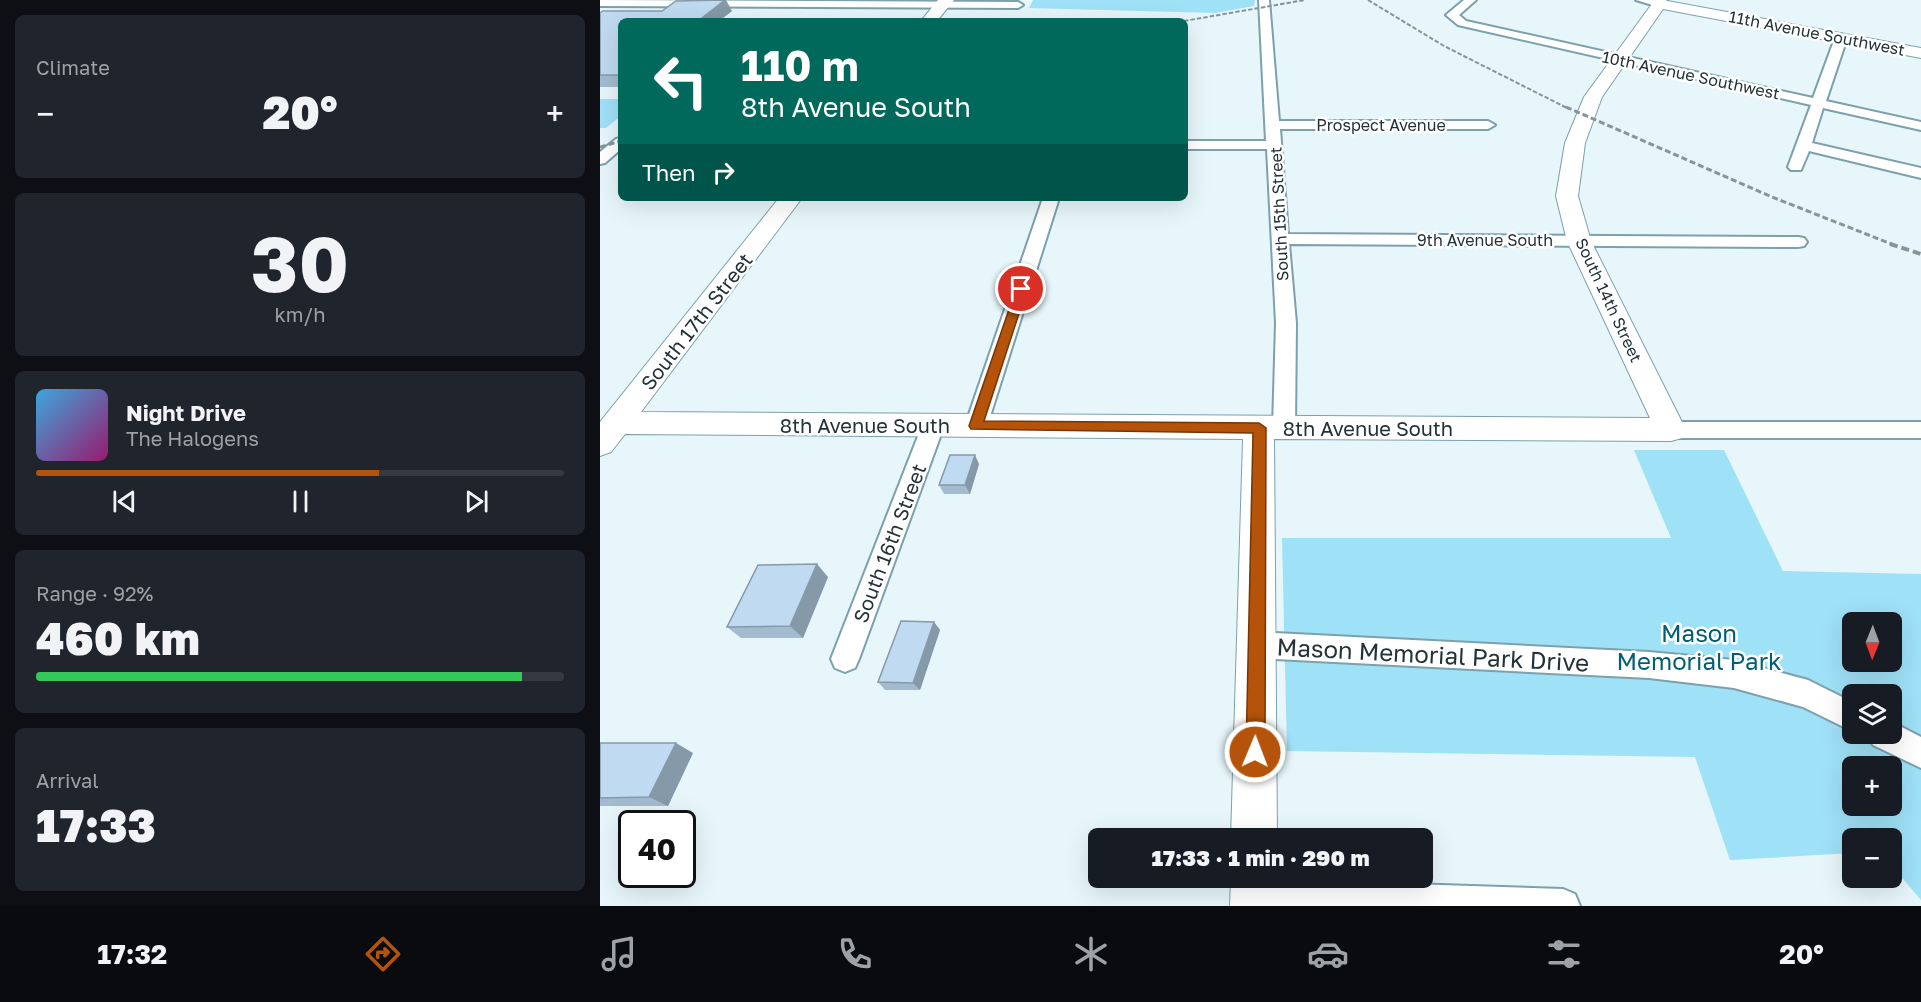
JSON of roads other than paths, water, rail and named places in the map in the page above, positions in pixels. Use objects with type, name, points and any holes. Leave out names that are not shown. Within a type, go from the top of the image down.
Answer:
[{"type":"street","name":"South 15th Street","points":[[1254,828],[1256,645],[1272,428],[1286,323],[1264,0]]},
{"type":"street","name":"10th Avenue Southwest","points":[[1471,0],[1452,15],[1462,23],[1921,126]]},
{"type":"street","name":"11th Avenue Southwest","points":[[1641,0],[1921,53]]},
{"type":"street","points":[[768,15],[784,2]]},
{"type":"street","points":[[600,3],[944,2],[1018,5]]},
{"type":"street","points":[[931,18],[944,2]]},
{"type":"street","name":"South 14th Street","points":[[1661,2],[1593,97],[1575,143],[1567,196],[1579,241],[1671,430]]},
{"type":"street","points":[[1796,167],[1841,38]]},
{"type":"street","name":"Prospect Avenue","points":[[1274,125],[1488,125]]},
{"type":"street","points":[[600,143],[618,142]]},
{"type":"street","points":[[600,160],[618,145]]},
{"type":"street","points":[[1188,145],[1275,145]]},
{"type":"street","points":[[1803,145],[1921,173]]},
{"type":"street","name":"South 17th Street","points":[[605,430],[789,201]]},
{"type":"street","points":[[976,426],[1050,201]]},
{"type":"street","name":"9th Avenue South","points":[[1281,239],[1798,242]]},
{"type":"street","name":"8th Avenue South","points":[[605,430],[933,426],[1921,430]]},
{"type":"street","name":"South 16th Street","points":[[845,659],[933,426]]},
{"type":"street","name":"Mason Memorial Park Drive","points":[[1256,645],[1637,665],[1734,674],[1808,694],[1842,712]]},
{"type":"street","points":[[1902,743],[1921,753]]},
{"type":"street","points":[[1254,893],[1563,906]]},
{"type":"railway","points":[[1188,20],[1305,0]]},
{"type":"railway","points":[[1368,0],[1444,46],[1569,109]]},
{"type":"railway","points":[[1566,107],[1772,197],[1894,245]]},
{"type":"railway","points":[[600,147],[618,142]]},
{"type":"railway","points":[[1890,244],[1921,254]]},
{"type":"park label","name":"Mason Memorial Park","points":[[1699,646]]}]
